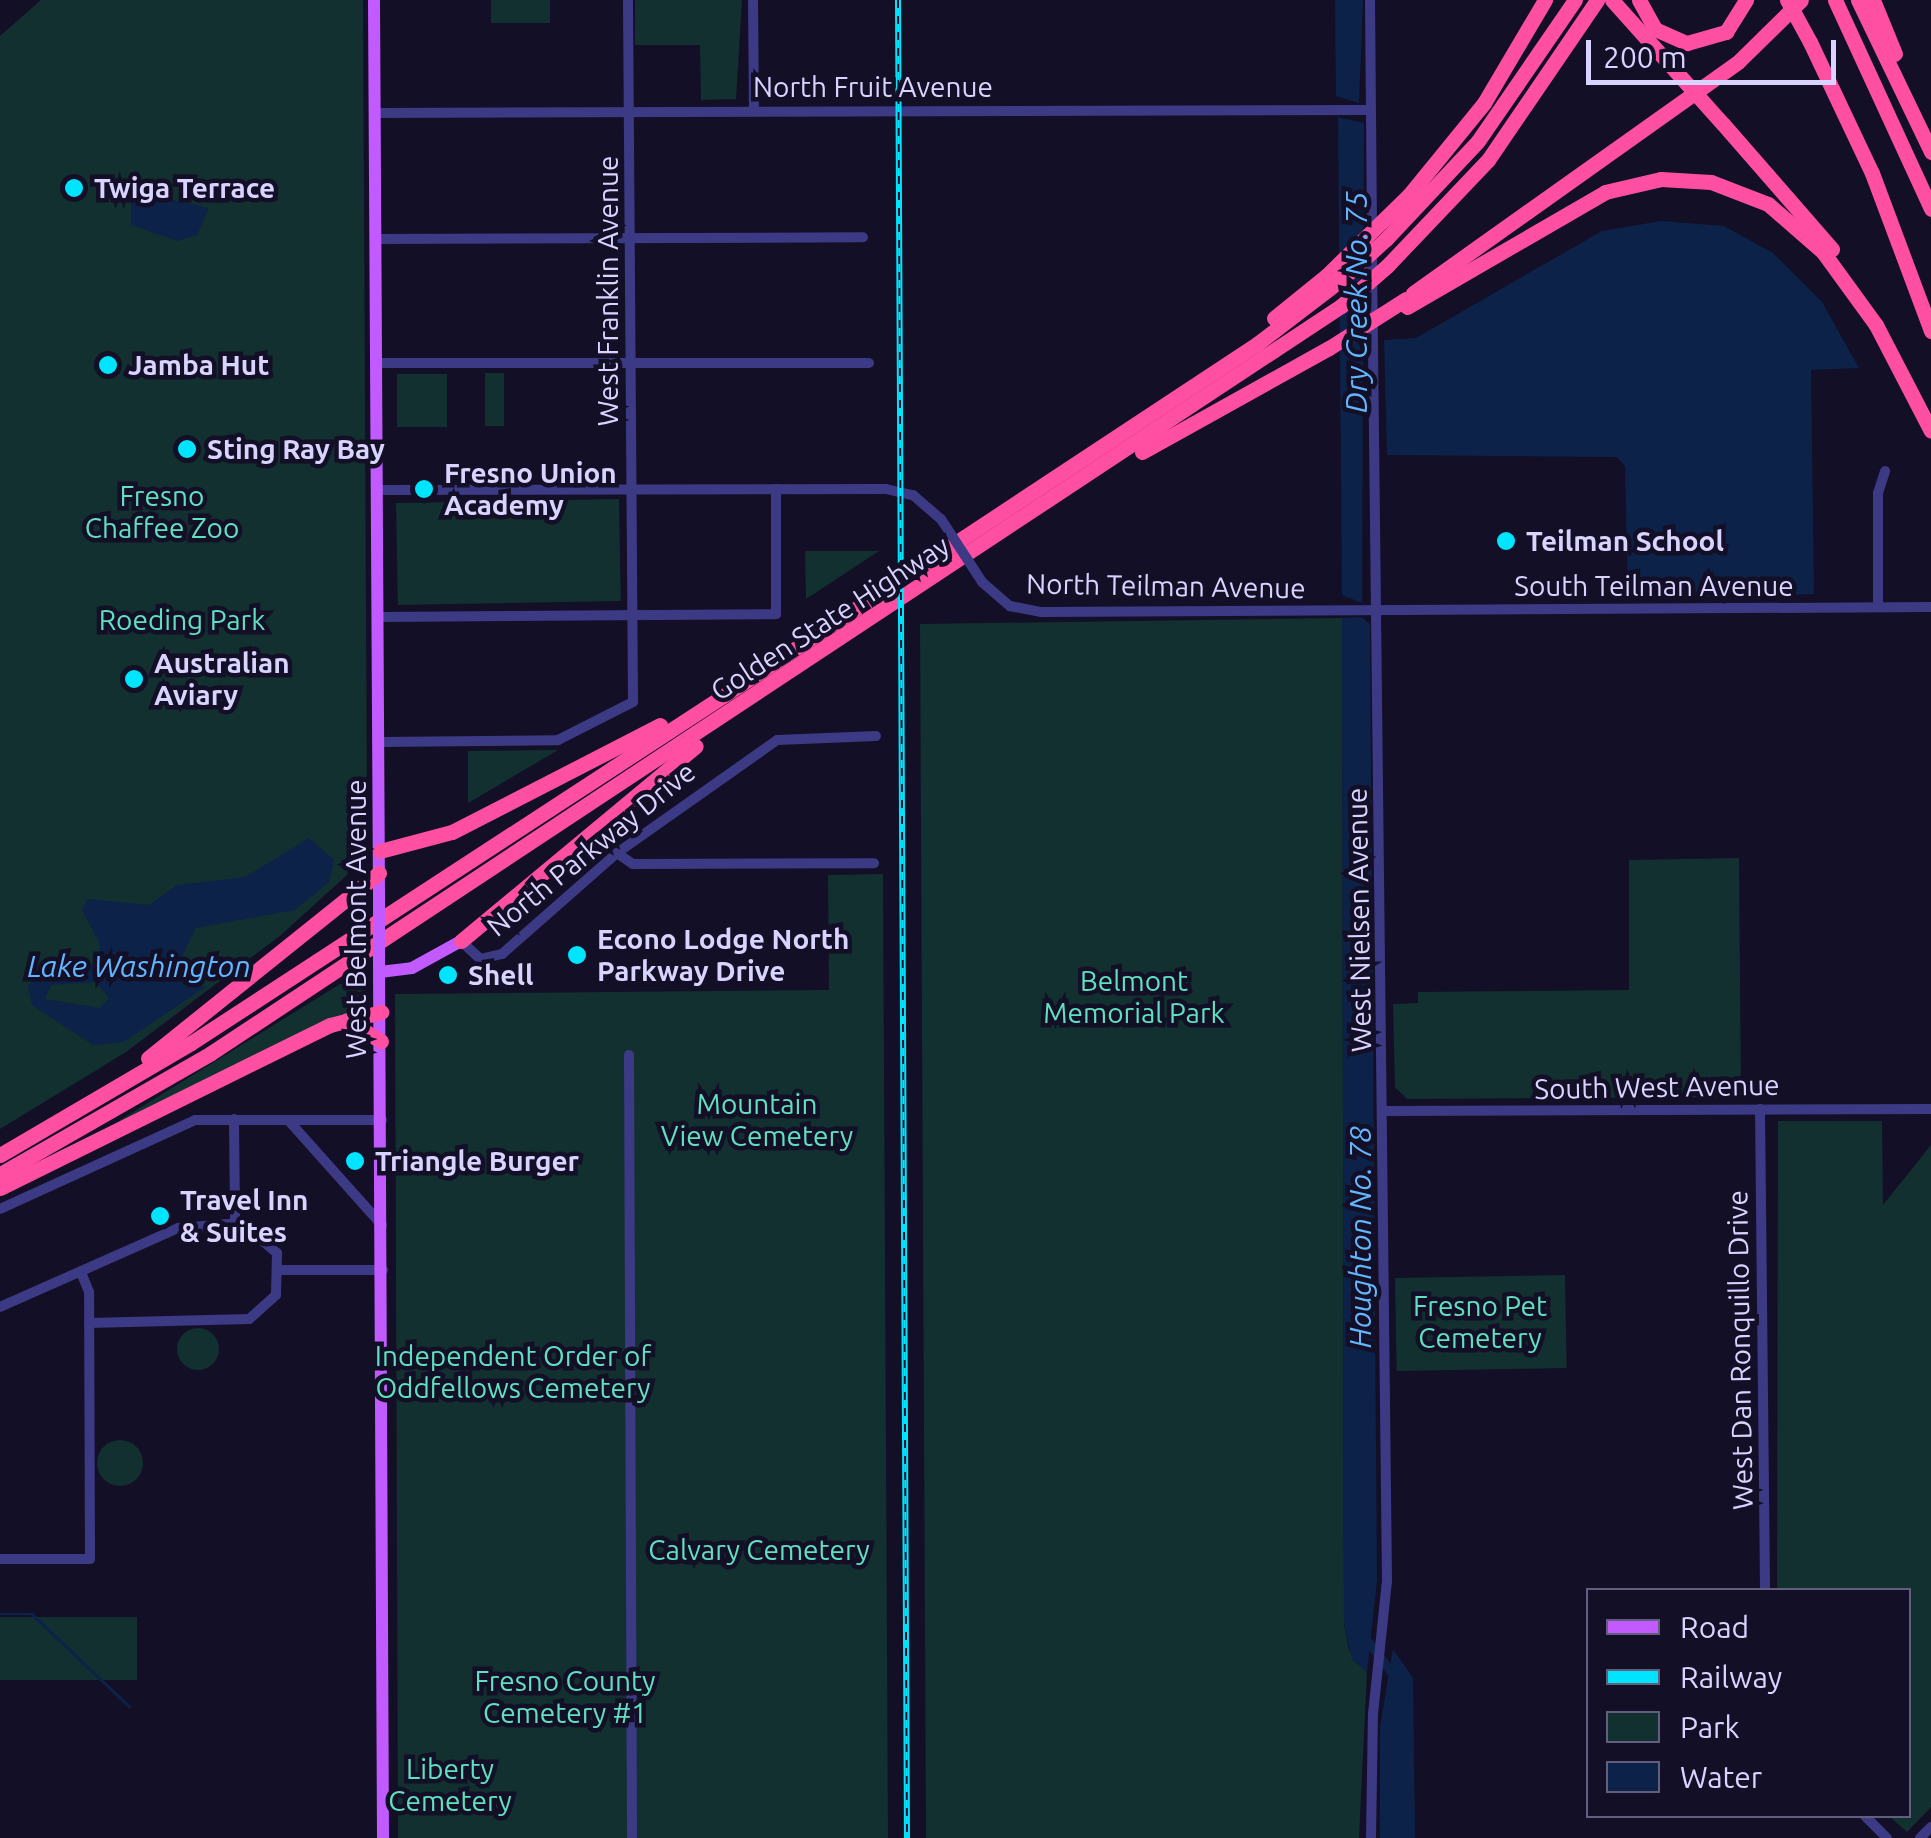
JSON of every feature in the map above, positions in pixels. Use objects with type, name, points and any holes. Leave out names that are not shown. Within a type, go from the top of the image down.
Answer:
[{"type":"highway","points":[[1334,277],[1409,196],[1484,103],[1545,0]]},
{"type":"highway","points":[[1334,277],[1386,239],[1478,141],[1575,0]]},
{"type":"highway","name":"Golden State Highway","points":[[0,1174],[211,1053],[1102,469],[1341,306],[1387,266],[1488,160],[1597,0]]},
{"type":"highway","points":[[1612,0],[1848,270],[1931,430]]},
{"type":"highway","points":[[1639,0],[1655,29],[1696,43],[1726,32],[1746,0]]},
{"type":"highway","points":[[1788,0],[1872,172],[1931,331]]},
{"type":"highway","points":[[1407,303],[1738,62],[1801,0]]},
{"type":"highway","points":[[1858,0],[1931,152]]},
{"type":"highway","points":[[1873,0],[1931,152]]},
{"type":"highway","points":[[1838,4],[1931,209]]},
{"type":"highway","points":[[1102,469],[1329,348],[1606,192],[1661,178],[1711,182],[1768,204],[1824,252],[1884,338],[1931,430]]},
{"type":"highway","name":"Golden State Highway","points":[[0,1155],[93,1102],[769,666],[1030,492],[1334,277]]},
{"type":"highway","points":[[380,851],[452,832],[769,666]]},
{"type":"highway","points":[[461,941],[758,695]]},
{"type":"highway","points":[[93,1102],[379,873]]},
{"type":"highway","points":[[0,1188],[346,1020],[380,1012]]},
{"type":"highway","points":[[346,1020],[381,1041]]},
{"type":"main road","name":"West Belmont Avenue","points":[[374,0],[382,742],[379,906],[383,1838]]},
{"type":"main road","name":"North Parkway Drive","points":[[380,966],[412,968],[461,941]]},
{"type":"street","name":"West Franklin Avenue","points":[[382,742],[558,740],[633,702],[628,0]]},
{"type":"street","points":[[752,0],[754,110]]},
{"type":"street","name":"West Nielsen Avenue","points":[[1370,0],[1366,110],[1378,610],[1384,1111],[1383,1636],[1377,1681],[1371,1838]]},
{"type":"street","name":"North Fruit Avenue","points":[[376,113],[1366,110]]},
{"type":"street","points":[[377,240],[863,237]]},
{"type":"street","points":[[379,364],[869,363]]},
{"type":"street","points":[[1878,607],[1878,493],[1885,471]]},
{"type":"street","points":[[380,490],[776,489],[776,614],[381,617]]},
{"type":"street","name":"North Teilman Avenue","points":[[776,489],[886,489],[920,498],[941,519],[982,582],[1029,611],[1378,610]]},
{"type":"street","name":"South Teilman Avenue","points":[[1378,610],[1931,607]]},
{"type":"street","name":"North Parkway Drive","points":[[461,941],[480,959],[494,958],[617,853],[777,740],[876,736]]},
{"type":"street","points":[[617,853],[633,864],[874,863]]},
{"type":"street","points":[[629,1055],[632,1838]]},
{"type":"street","name":"West Dan Ronquillo Drive","points":[[1760,1109],[1765,1588]]},
{"type":"street","name":"South West Avenue","points":[[1384,1111],[1931,1109]]},
{"type":"street","points":[[0,1209],[163,1130],[234,1120],[382,1120]]},
{"type":"street","points":[[234,1120],[235,1222]]},
{"type":"street","points":[[288,1120],[383,1226]]},
{"type":"street","points":[[0,1307],[160,1232],[235,1222],[264,1236],[282,1270],[272,1302],[243,1321],[89,1323]]},
{"type":"street","points":[[282,1270],[383,1270]]},
{"type":"street","points":[[0,1560],[90,1559],[89,1323],[81,1272]]},
{"type":"street","points":[[1867,1818],[1888,1838]]},
{"type":"street","points":[[1920,1838],[1931,1827]]},
{"type":"green space","name":"Roeding Park","points":[[41,0],[363,0],[367,820],[347,875],[281,935],[126,1052],[0,1129],[0,36]]},
{"type":"green space","points":[[491,0],[550,0],[550,23],[491,23]]},
{"type":"green space","points":[[635,0],[742,0],[736,99],[701,100],[700,45],[635,45]]},
{"type":"green space","points":[[485,373],[504,373],[504,426],[485,426]]},
{"type":"green space","points":[[397,374],[447,374],[447,427],[397,427]]},
{"type":"green space","points":[[619,499],[621,601],[398,605],[396,503]]},
{"type":"green space","points":[[805,551],[879,551],[806,599]]},
{"type":"green space","name":"Belmont Memorial Park","points":[[1342,618],[1344,1623],[1349,1650],[1367,1672],[1359,1838],[926,1838],[920,624]]},
{"type":"green space","points":[[558,750],[470,802],[468,802],[468,751]]},
{"type":"green space","points":[[1739,858],[1741,1097],[1407,1099],[1395,1087],[1393,1004],[1418,1003],[1418,992],[1629,990],[1629,860]]},
{"type":"green space","points":[[883,874],[888,1838],[398,1838],[395,994],[829,990],[828,875]]},
{"type":"green space","points":[[366,968],[369,1012],[122,1128],[120,1120]]},
{"type":"green space","points":[[1778,1121],[1882,1121],[1883,1205],[1931,1145],[1931,1807],[1907,1832],[1891,1818],[1911,1818],[1911,1588],[1777,1588]]},
{"type":"green space","name":"Fresno Pet Cemetery","points":[[1565,1275],[1567,1368],[1397,1371],[1395,1278]]},
{"type":"green space","points":[[198,1328],[213,1334],[219,1349],[213,1364],[198,1370],[183,1364],[177,1349],[183,1334]]},
{"type":"green space","points":[[120,1440],[136,1447],[143,1463],[136,1479],[120,1486],[104,1479],[97,1463],[104,1447]]},
{"type":"green space","points":[[0,1617],[137,1617],[137,1680],[0,1680]]},
{"type":"water","points":[[1335,0],[1363,0],[1359,103],[1336,96]]},
{"type":"water","name":"Dry Creek No. 75","points":[[1338,117],[1364,123],[1362,603],[1342,595]]},
{"type":"water","points":[[154,180],[163,198],[209,208],[197,235],[178,241],[131,225],[131,200],[148,193]]},
{"type":"water","points":[[1661,221],[1724,226],[1773,253],[1822,302],[1859,368],[1811,370],[1814,594],[1628,599],[1625,466],[1617,457],[1387,455],[1384,340],[1416,338],[1602,231]]},
{"type":"water","points":[[1362,617],[1370,624],[1377,1581],[1367,1672],[1352,1660],[1344,1623],[1342,618]]},
{"type":"water","name":"Lake Washington","points":[[309,838],[334,860],[329,882],[295,910],[196,928],[179,962],[205,987],[124,1042],[93,1045],[32,1005],[28,986],[40,972],[82,972],[98,960],[100,944],[82,910],[88,899],[149,905],[177,885],[245,877]],"holes":[[[96,982],[109,998],[100,1008],[45,999],[51,985]]]},
{"type":"water","points":[[1393,1649],[1413,1678],[1415,1838],[1380,1838],[1380,1726]]},
{"type":"waterway","points":[[0,1614],[32,1614],[129,1706]]},
{"type":"waterway","name":"Houghton No. 78","points":[[1367,1640],[1394,1676]]},
{"type":"railway","points":[[898,0],[907,1838]]},
{"type":"place","name":"Twiga Terrace","points":[[74,188]]},
{"type":"place","name":"Jamba Hut","points":[[108,365]]},
{"type":"place","name":"Sting Ray Bay","points":[[187,449]]},
{"type":"place","name":"Fresno Union Academy","points":[[424,489]]},
{"type":"place","name":"Teilman School","points":[[1506,541]]},
{"type":"place","name":"Australian Aviary","points":[[134,679]]},
{"type":"place","name":"Econo Lodge North Parkway Drive","points":[[577,955]]},
{"type":"place","name":"Shell","points":[[448,975]]},
{"type":"place","name":"Triangle Burger","points":[[355,1161]]},
{"type":"place","name":"Travel Inn & Suites","points":[[160,1216]]},
{"type":"park label","name":"Fresno Chaffee Zoo","points":[[162,512]]},
{"type":"park label","name":"Mountain View Cemetery","points":[[757,1120]]},
{"type":"park label","name":"Independent Order of Oddfellows Cemetery","points":[[513,1372]]},
{"type":"park label","name":"Calvary Cemetery","points":[[759,1550]]},
{"type":"park label","name":"Fresno County Cemetery #1","points":[[565,1697]]},
{"type":"park label","name":"Liberty Cemetery","points":[[450,1785]]}]
